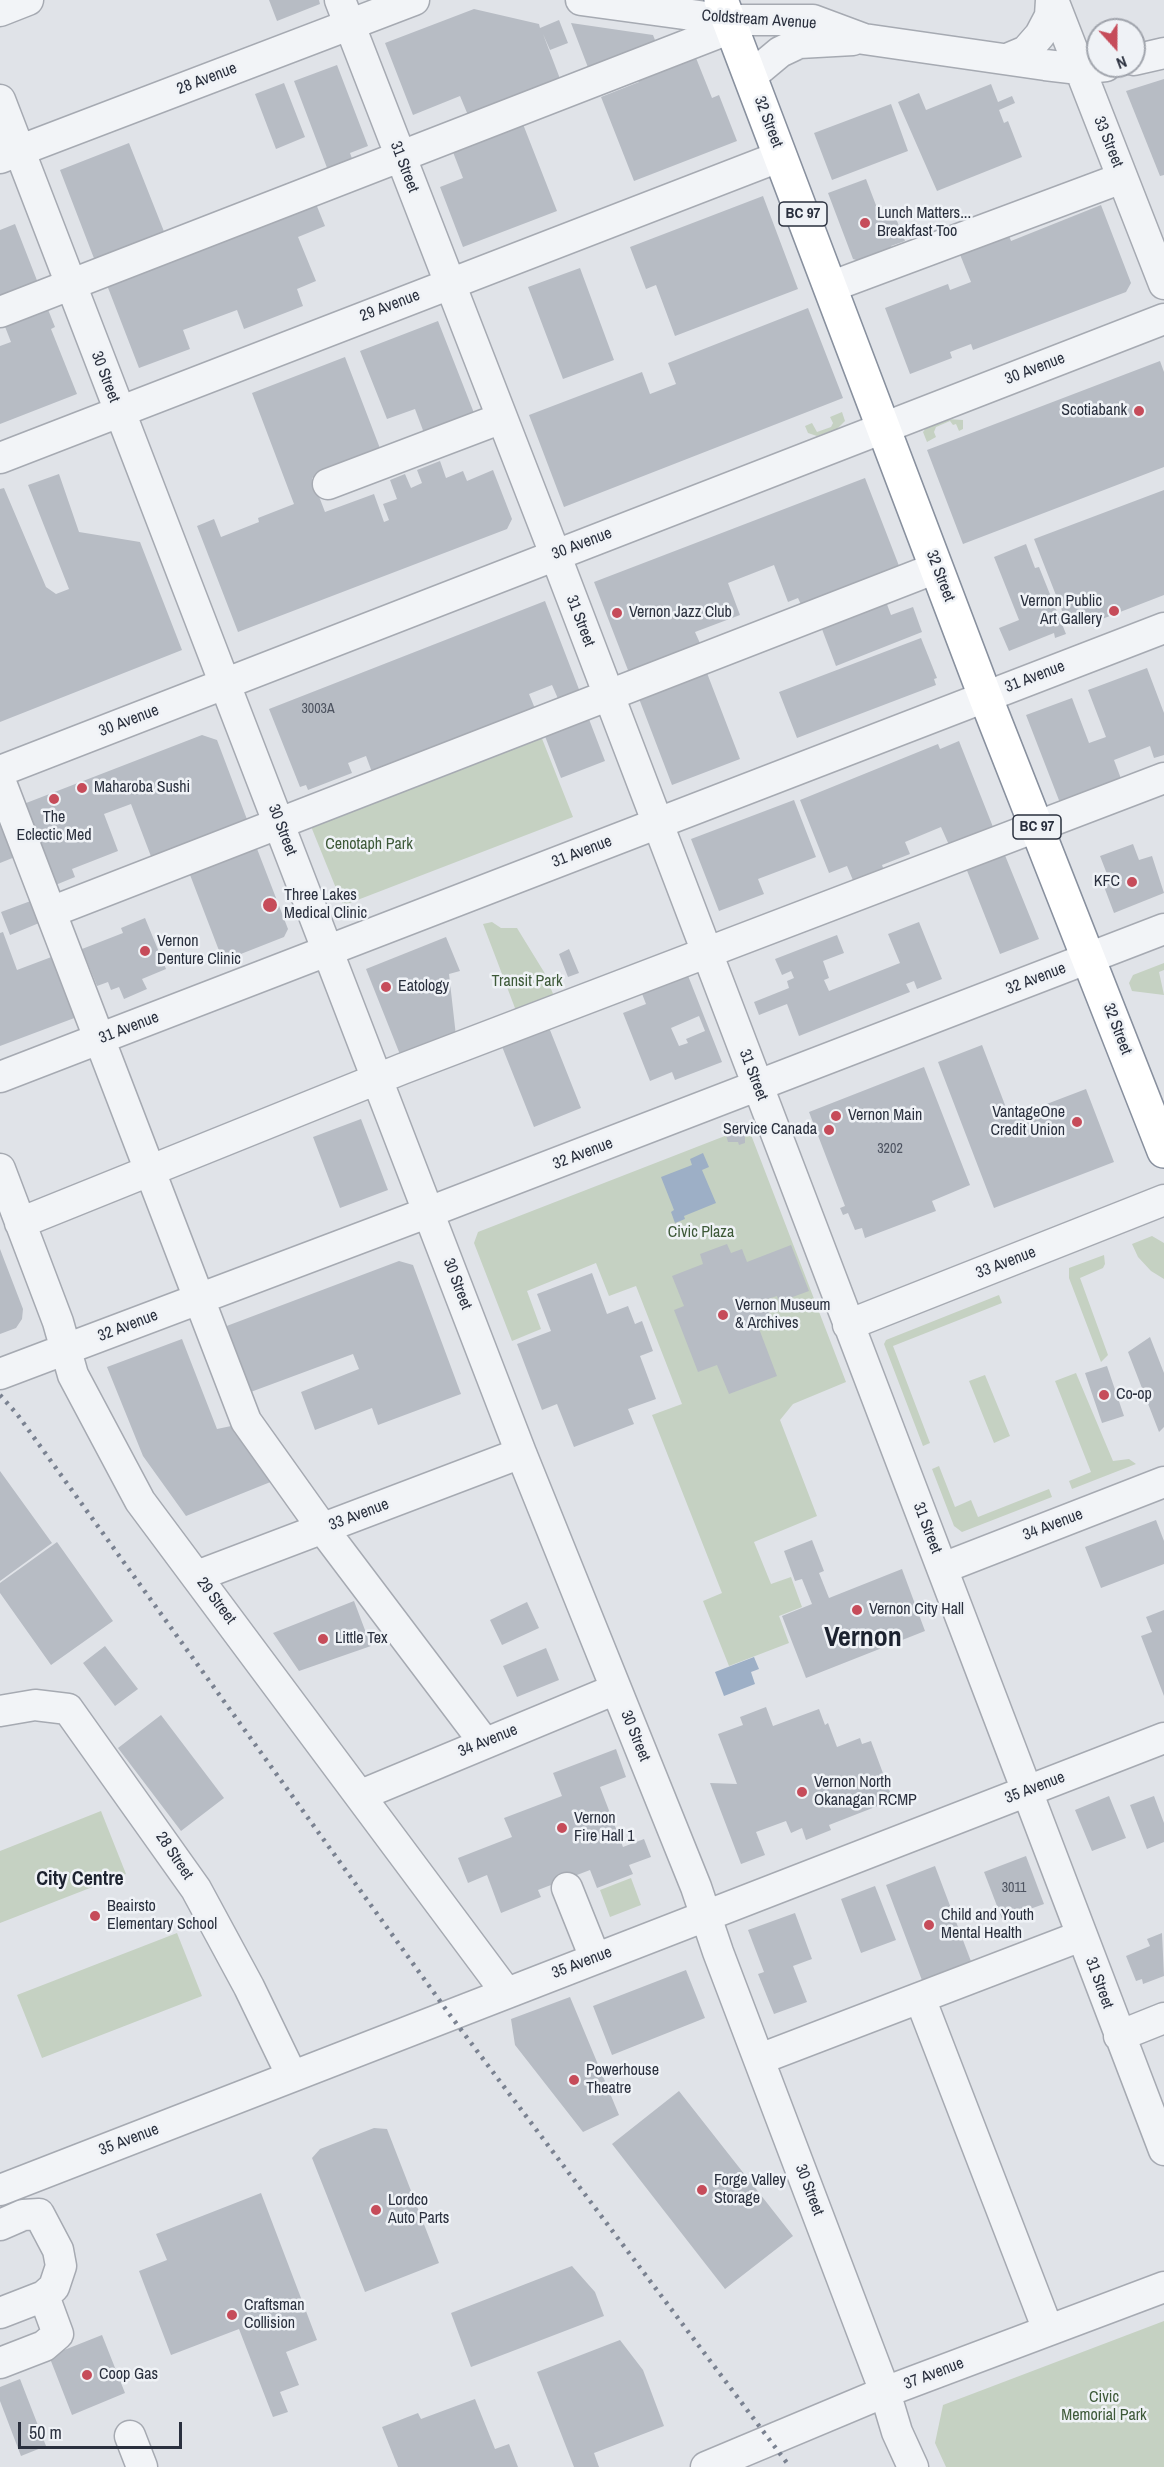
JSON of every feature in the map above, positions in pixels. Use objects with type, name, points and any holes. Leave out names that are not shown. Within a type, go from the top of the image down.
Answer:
[{"type":"highway","name":"32 Street","points":[[727,16],[985,696],[1164,1151]]},
{"type":"street","points":[[0,11],[27,0]]},
{"type":"street","name":"28 Avenue","points":[[10,154],[344,12],[414,0]]},
{"type":"street","name":"Coldstream Avenue","points":[[581,0],[727,16],[813,20],[864,39]]},
{"type":"street","points":[[1007,59],[1026,51],[1040,35],[1050,16],[1052,0]]},
{"type":"street","name":"33 Street","points":[[1052,0],[1086,57]]},
{"type":"street","name":"31 Street","points":[[344,12],[555,554],[1164,2150]]},
{"type":"street","points":[[0,312],[400,156],[727,16]]},
{"type":"street","name":"Coldstream Avenue","points":[[750,77],[780,52],[799,43],[864,39],[1007,59],[1086,66]]},
{"type":"street","points":[[1146,57],[1164,53]]},
{"type":"street","name":"33 Street","points":[[1095,78],[1122,178],[1164,284]]},
{"type":"street","name":"30 Street","points":[[0,100],[10,154],[70,284],[521,1453],[706,1916],[885,2392],[897,2432],[913,2467]]},
{"type":"street","name":"29 Avenue","points":[[0,458],[781,156]]},
{"type":"street","points":[[830,287],[1122,178]]},
{"type":"street","name":"30 Avenue","points":[[0,771],[1164,319]]},
{"type":"street","points":[[328,484],[502,418]]},
{"type":"street","points":[[51,912],[936,568]]},
{"type":"street","name":"31 Avenue","points":[[0,1077],[1164,628]]},
{"type":"street","points":[[20,1223],[377,1080],[706,952],[1164,778]]},
{"type":"street","points":[[0,780],[201,1298],[246,1421],[323,1529],[484,1742]]},
{"type":"street","name":"32 Avenue","points":[[0,1374],[429,1212],[1164,929]]},
{"type":"street","name":"29 Street","points":[[0,1169],[84,1398],[140,1501],[506,1992]]},
{"type":"street","name":"33 Avenue","points":[[848,1325],[1164,1200]]},
{"type":"street","name":"33 Avenue","points":[[197,1576],[521,1453]]},
{"type":"street","name":"34 Avenue","points":[[943,1568],[1164,1482]]},
{"type":"street","name":"34 Avenue","points":[[361,1795],[616,1689]]},
{"type":"street","name":"28 Street","points":[[0,1711],[35,1705],[68,1709],[196,1889],[249,1987],[292,2076]]},
{"type":"street","name":"35 Avenue","points":[[0,2190],[1164,1738]]},
{"type":"street","points":[[567,1888],[595,1958]]},
{"type":"street","points":[[760,2060],[1081,1936]]},
{"type":"street","points":[[920,1998],[1048,2330]]},
{"type":"street","points":[[1119,2036],[1164,2018]]},
{"type":"street","points":[[0,2225],[23,2215],[39,2214],[58,2250],[61,2266],[54,2287],[44,2296],[0,2313]]},
{"type":"street","points":[[0,2234],[11,2237],[51,2235]]},
{"type":"street","name":"37 Avenue","points":[[706,2467],[885,2392],[1164,2287]]},
{"type":"street","points":[[0,2363],[44,2346],[58,2334],[44,2296]]},
{"type":"street","points":[[130,2436],[142,2467]]},
{"type":"green space","points":[[842,412],[845,421],[837,429],[817,436],[808,433],[805,426],[812,423],[817,432],[831,427],[833,423],[830,417]]},
{"type":"green space","points":[[947,419],[963,420],[963,429],[959,431],[956,424],[953,425],[950,421],[936,427],[934,432],[936,437],[927,442],[923,432],[927,427]]},
{"type":"green space","name":"Cenotaph Park","points":[[539,731],[573,817],[347,904],[342,903],[308,819]]},
{"type":"green space","name":"Transit Park","points":[[492,922],[501,928],[517,928],[544,972],[556,1001],[518,1016],[483,924]]},
{"type":"green space","points":[[1164,963],[1164,970],[1159,972],[1164,995],[1132,991],[1129,983],[1133,975]]},
{"type":"green space","name":"Civic Plaza","points":[[748,1127],[846,1382],[793,1404],[780,1420],[817,1516],[754,1542],[771,1584],[791,1577],[802,1607],[779,1616],[789,1643],[729,1666],[703,1601],[722,1593],[652,1415],[682,1404],[636,1286],[609,1296],[596,1263],[527,1291],[541,1329],[512,1341],[474,1243],[478,1232]]},
{"type":"green space","points":[[1152,1236],[1164,1243],[1164,1279],[1151,1271],[1138,1257],[1132,1244]]},
{"type":"green space","points":[[1104,1255],[1103,1268],[1080,1278],[1108,1355],[1101,1362],[1069,1278],[1069,1268]]},
{"type":"green space","points":[[999,1295],[1002,1303],[893,1346],[930,1443],[923,1446],[884,1344],[886,1340]]},
{"type":"green space","points":[[1076,1373],[1113,1461],[1129,1459],[1136,1464],[1072,1489],[1069,1481],[1091,1472],[1055,1381]]},
{"type":"green space","points":[[985,1375],[1010,1436],[994,1443],[969,1381]]},
{"type":"green space","points":[[939,1466],[955,1507],[971,1500],[978,1517],[1049,1489],[1052,1497],[962,1532],[954,1526],[932,1469]]},
{"type":"green space","points":[[101,1811],[126,1874],[0,1923],[0,1851]]},
{"type":"green space","points":[[631,1878],[641,1905],[610,1917],[600,1890]]},
{"type":"green space","points":[[177,1933],[202,1996],[42,2058],[17,1995]]},
{"type":"green space","name":"Civic Memorial Park","points":[[1164,2321],[1164,2467],[946,2467],[935,2443],[943,2405]]},
{"type":"water","points":[[703,1153],[709,1167],[702,1170],[716,1203],[684,1216],[685,1219],[675,1223],[671,1212],[674,1210],[661,1177],[692,1165],[690,1159]]},
{"type":"water","points":[[754,1657],[759,1669],[751,1672],[755,1684],[724,1696],[715,1672]]},
{"type":"building","points":[[269,0],[319,0],[320,4],[277,21]]},
{"type":"building","points":[[474,9],[539,24],[540,28],[559,20],[568,43],[550,50],[543,34],[562,84],[470,120],[460,96],[413,115],[385,43]]},
{"type":"building","points":[[571,23],[653,35],[657,45],[589,70]]},
{"type":"building","points":[[694,53],[712,98],[719,95],[737,141],[634,181],[601,97],[639,82],[637,76]]},
{"type":"building","points":[[337,65],[368,146],[350,153],[354,164],[329,173],[294,81]]},
{"type":"building","points":[[1164,79],[1164,175],[1160,176],[1126,91]]},
{"type":"building","points":[[284,83],[305,137],[276,149],[255,94]]},
{"type":"building","points":[[991,84],[998,102],[1012,96],[1015,103],[999,110],[1004,123],[1008,121],[1022,157],[937,191],[898,102],[919,93],[926,110]]},
{"type":"building","points":[[891,104],[908,151],[832,180],[814,133]]},
{"type":"building","points":[[521,119],[557,211],[463,247],[440,187],[463,178],[451,147]]},
{"type":"building","points":[[129,143],[165,234],[95,261],[60,170]]},
{"type":"building","points":[[866,179],[882,221],[895,216],[905,241],[891,246],[892,249],[859,261],[853,259],[828,193]]},
{"type":"building","points":[[763,196],[798,289],[675,336],[656,285],[646,289],[630,247]]},
{"type":"building","points":[[314,199],[325,226],[298,237],[316,281],[297,289],[303,306],[244,329],[237,310],[183,330],[190,349],[139,368],[105,280]]},
{"type":"building","points":[[1101,205],[1131,283],[1126,292],[973,350],[971,344],[950,352],[952,358],[910,374],[885,308],[948,284],[950,290],[971,282],[959,252],[1008,233],[1011,241]]},
{"type":"building","points":[[15,224],[38,283],[0,298],[0,230]]},
{"type":"building","points":[[580,268],[614,360],[563,379],[528,287]]},
{"type":"building","points":[[45,302],[55,327],[51,329],[77,394],[0,424],[0,346],[11,342],[2,319]]},
{"type":"building","points":[[808,308],[843,398],[564,507],[529,415],[642,372],[650,394],[676,384],[668,363]]},
{"type":"building","points":[[438,321],[474,413],[424,433],[415,409],[387,419],[360,351]]},
{"type":"building","points":[[345,357],[381,451],[312,478],[325,512],[374,494],[384,522],[389,520],[383,504],[397,499],[390,480],[405,474],[411,488],[422,483],[417,470],[440,461],[446,478],[463,471],[467,481],[493,470],[512,519],[507,529],[238,632],[197,526],[214,519],[221,537],[259,522],[258,518],[294,504],[252,393]]},
{"type":"building","points":[[1160,361],[1164,372],[1164,467],[963,544],[927,450]]},
{"type":"building","points":[[59,474],[79,532],[140,542],[182,650],[0,722],[0,489],[4,488],[46,587],[56,594],[69,589],[28,485]]},
{"type":"building","points":[[865,478],[901,571],[803,609],[798,598],[788,602],[774,565],[728,583],[740,615],[695,632],[703,650],[631,678],[594,582]]},
{"type":"building","points":[[1164,490],[1164,595],[1084,626],[1082,621],[1068,626],[1034,539]]},
{"type":"building","points":[[1026,544],[1035,568],[1039,567],[1066,634],[1055,638],[1054,633],[1009,651],[999,628],[1019,620],[994,557]]},
{"type":"building","points":[[885,599],[891,615],[913,607],[922,632],[836,666],[820,624]]},
{"type":"building","points":[[545,601],[580,692],[559,701],[552,685],[529,694],[536,711],[373,775],[366,756],[348,763],[352,773],[308,790],[306,785],[300,787],[269,709]]},
{"type":"building","points":[[921,638],[937,678],[934,679],[936,685],[797,738],[779,692]]},
{"type":"building","points":[[1147,668],[1164,713],[1164,755],[1154,758],[1150,746],[1114,760],[1123,784],[1062,808],[1026,715],[1072,698],[1089,743],[1106,737],[1088,690]]},
{"type":"building","points":[[707,673],[740,759],[672,785],[638,696]]},
{"type":"building","points":[[587,714],[605,761],[561,778],[543,731]]},
{"type":"building","points":[[202,735],[217,740],[248,822],[152,859],[131,804],[104,814],[118,851],[72,869],[75,877],[53,886],[21,805]]},
{"type":"building","points":[[959,741],[993,827],[949,845],[941,827],[905,842],[910,854],[882,865],[885,873],[855,885],[847,866],[829,873],[800,800],[938,744],[940,749]]},
{"type":"building","points":[[794,800],[816,857],[758,879],[764,894],[719,911],[691,839]]},
{"type":"building","points":[[0,816],[20,855],[0,863]]},
{"type":"building","points":[[254,841],[288,929],[284,937],[223,961],[187,867]]},
{"type":"building","name":"KFC","points":[[1133,844],[1139,860],[1152,856],[1164,893],[1114,913],[1100,876],[1107,874],[1100,856]]},
{"type":"building","points":[[1002,848],[1039,939],[1000,954],[964,863]]},
{"type":"building","points":[[36,899],[44,921],[10,935],[1,912]]},
{"type":"building","points":[[145,918],[166,969],[142,979],[147,989],[124,999],[119,987],[111,990],[108,982],[97,986],[82,949],[123,933],[121,928]]},
{"type":"building","points":[[919,922],[942,979],[917,989],[914,981],[906,984],[910,992],[799,1036],[787,1004],[759,1015],[754,1002],[789,988],[787,981],[794,978],[791,971],[782,975],[775,959],[837,935],[844,953],[823,961],[829,978],[824,980],[829,991],[900,963],[888,934]]},
{"type":"building","points":[[3,932],[17,970],[62,953],[85,1014],[0,1046],[0,933]]},
{"type":"building","points":[[446,937],[460,971],[449,974],[456,1036],[401,1057],[366,969]]},
{"type":"building","points":[[569,949],[579,973],[568,977],[559,954]]},
{"type":"building","points":[[685,968],[722,1062],[675,1080],[672,1072],[650,1081],[623,1013],[646,1004],[639,986]],"holes":[[[699,1016],[705,1031],[686,1039],[688,1043],[679,1046],[671,1028]]]},
{"type":"building","points":[[548,1025],[581,1108],[534,1127],[501,1044]]},
{"type":"building","points":[[982,1045],[1010,1118],[1086,1089],[1114,1162],[994,1208],[938,1062]]},
{"type":"building","points":[[924,1067],[970,1185],[932,1201],[936,1211],[865,1238],[862,1228],[855,1230],[848,1213],[843,1215],[840,1208],[845,1206],[809,1112]]},
{"type":"building","points":[[361,1119],[388,1190],[340,1208],[313,1137]]},
{"type":"building","points":[[737,1122],[742,1128],[746,1126],[749,1133],[745,1135],[745,1143],[739,1145],[738,1142],[728,1142],[726,1135],[730,1133],[729,1125]]},
{"type":"building","name":"Vernon Museum & Archives","points":[[727,1244],[731,1253],[742,1249],[747,1262],[791,1245],[809,1291],[779,1302],[777,1296],[764,1300],[772,1320],[758,1326],[777,1376],[729,1394],[717,1365],[698,1372],[674,1310],[684,1306],[672,1276],[703,1264],[700,1254]]},
{"type":"building","points":[[0,1249],[23,1309],[22,1319],[16,1328],[0,1334]]},
{"type":"building","points":[[399,1261],[413,1265],[461,1394],[378,1425],[372,1408],[315,1430],[301,1392],[359,1369],[353,1354],[248,1393],[224,1327]]},
{"type":"building","points":[[592,1273],[607,1314],[628,1306],[635,1324],[642,1321],[653,1351],[640,1356],[656,1399],[628,1409],[634,1424],[574,1447],[557,1404],[542,1410],[517,1344],[551,1331],[537,1294]]},
{"type":"building","points":[[1150,1337],[1164,1373],[1164,1427],[1159,1432],[1128,1352]]},
{"type":"building","points":[[182,1339],[217,1429],[236,1425],[273,1481],[186,1516],[143,1456],[107,1367]]},
{"type":"building","name":"Co-op","points":[[1107,1366],[1124,1416],[1102,1423],[1085,1373]]},
{"type":"building","points":[[0,1471],[52,1543],[0,1581]]},
{"type":"building","points":[[1156,1520],[1164,1541],[1164,1564],[1101,1588],[1085,1547]]},
{"type":"building","name":"Vernon City Hall","points":[[812,1540],[824,1571],[819,1573],[829,1598],[902,1569],[925,1631],[806,1678],[782,1616],[812,1604],[802,1579],[795,1581],[784,1551]]},
{"type":"building","points":[[57,1542],[113,1621],[51,1665],[0,1593],[0,1583]]},
{"type":"building","name":"Little Tex","points":[[354,1601],[371,1646],[299,1671],[273,1633]]},
{"type":"building","points":[[527,1602],[539,1628],[502,1645],[490,1620]]},
{"type":"building","points":[[1164,1610],[1164,1696],[1141,1636],[1152,1632],[1146,1617]]},
{"type":"building","points":[[105,1646],[138,1689],[115,1706],[83,1663]]},
{"type":"building","points":[[546,1648],[559,1680],[517,1697],[503,1666]]},
{"type":"building","name":"Vernon North Okanagan RCMP","points":[[766,1707],[773,1726],[819,1709],[825,1725],[828,1723],[837,1747],[860,1738],[862,1744],[871,1741],[893,1800],[829,1825],[831,1830],[806,1840],[802,1828],[791,1833],[786,1821],[756,1832],[765,1855],[741,1864],[710,1783],[737,1784],[718,1734],[743,1725],[740,1717]]},
{"type":"building","points":[[161,1715],[224,1798],[181,1831],[118,1748]]},
{"type":"building","name":"Vernon Fire Hall 1","points":[[616,1749],[626,1777],[600,1787],[623,1847],[644,1839],[651,1857],[629,1865],[633,1874],[597,1888],[590,1870],[538,1890],[541,1897],[501,1913],[487,1875],[468,1883],[458,1858],[512,1837],[504,1818],[562,1796],[553,1773]]},
{"type":"building","points":[[1109,1796],[1126,1838],[1092,1851],[1075,1810]]},
{"type":"building","points":[[1154,1796],[1164,1823],[1164,1842],[1147,1849],[1130,1805]]},
{"type":"building","points":[[1026,1856],[1044,1904],[1002,1919],[984,1872]]},
{"type":"building","name":"Child and Youth Mental Health","points":[[935,1866],[972,1964],[923,1983],[886,1885]]},
{"type":"building","points":[[875,1886],[896,1940],[861,1953],[841,1899]]},
{"type":"building","points":[[795,1913],[812,1959],[793,1966],[807,2002],[774,2014],[758,1974],[764,1972],[748,1930]]},
{"type":"building","points":[[1162,1933],[1164,1976],[1143,1984],[1142,1979],[1136,1981],[1126,1956],[1150,1946],[1147,1939]]},
{"type":"building","points":[[686,1970],[705,2018],[612,2055],[593,2006]]},
{"type":"building","name":"Powerhouse Theatre","points":[[570,1997],[619,2115],[583,2132],[515,2045],[511,2019]]},
{"type":"building","name":"Forge Valley Storage","points":[[679,2091],[793,2236],[725,2289],[612,2144]]},
{"type":"building","name":"Lordco Auto Parts","points":[[374,2128],[387,2129],[439,2263],[365,2292],[312,2158],[320,2149]]},
{"type":"building","name":"Craftsman Collision","points":[[261,2193],[317,2340],[286,2352],[299,2385],[280,2392],[288,2412],[273,2417],[239,2329],[171,2355],[139,2271],[167,2260],[156,2234]]},
{"type":"building","points":[[572,2266],[595,2292],[604,2316],[471,2367],[451,2313]]},
{"type":"building","name":"Coop Gas","points":[[102,2335],[125,2393],[72,2415],[49,2356]]},
{"type":"building","points":[[620,2340],[643,2370],[664,2426],[594,2453],[599,2467],[574,2467],[537,2372]]},
{"type":"building","points":[[20,2379],[46,2446],[21,2456],[0,2401],[0,2387]]},
{"type":"building","points":[[475,2399],[495,2449],[509,2444],[518,2467],[398,2467],[382,2427],[418,2413],[421,2419]]},
{"type":"railway","points":[[0,1395],[17,1414],[450,2015],[790,2467]]},
{"type":"place","name":"Lunch Matters... Breakfast Too","points":[[865,223]]},
{"type":"place","name":"Scotiabank","points":[[1139,411]]},
{"type":"place","name":"Vernon Public Art Gallery","points":[[1114,611]]},
{"type":"place","name":"Vernon Jazz Club","points":[[617,613]]},
{"type":"place","name":"Maharoba Sushi","points":[[82,788]]},
{"type":"place","name":"The Eclectic Med","points":[[54,799]]},
{"type":"place","name":"KFC","points":[[1132,882]]},
{"type":"place","name":"Three Lakes Medical Clinic","points":[[270,905]]},
{"type":"place","name":"Vernon Denture Clinic","points":[[145,951]]},
{"type":"place","name":"Eatology","points":[[386,987]]},
{"type":"place","name":"Vernon Main","points":[[836,1116]]},
{"type":"place","name":"VantageOne Credit Union","points":[[1077,1122]]},
{"type":"place","name":"Service Canada","points":[[829,1130]]},
{"type":"place","name":"Vernon Museum & Archives","points":[[723,1315]]},
{"type":"place","name":"Co-op","points":[[1104,1395]]},
{"type":"place","name":"Vernon City Hall","points":[[857,1610]]},
{"type":"place","name":"Little Tex","points":[[323,1639]]},
{"type":"place","name":"Vernon North Okanagan RCMP","points":[[802,1792]]},
{"type":"place","name":"Vernon Fire Hall 1","points":[[562,1828]]},
{"type":"place","name":"Beairsto Elementary School","points":[[95,1916]]},
{"type":"place","name":"Child and Youth Mental Health","points":[[929,1925]]},
{"type":"place","name":"Powerhouse Theatre","points":[[574,2080]]},
{"type":"place","name":"Forge Valley Storage","points":[[702,2190]]},
{"type":"place","name":"Lordco Auto Parts","points":[[376,2210]]},
{"type":"place","name":"Craftsman Collision","points":[[232,2315]]},
{"type":"place","name":"Coop Gas","points":[[87,2375]]},
{"type":"district","name":"Vernon","points":[[863,1638]]},
{"type":"district","name":"City Centre","points":[[80,1880]]}]
